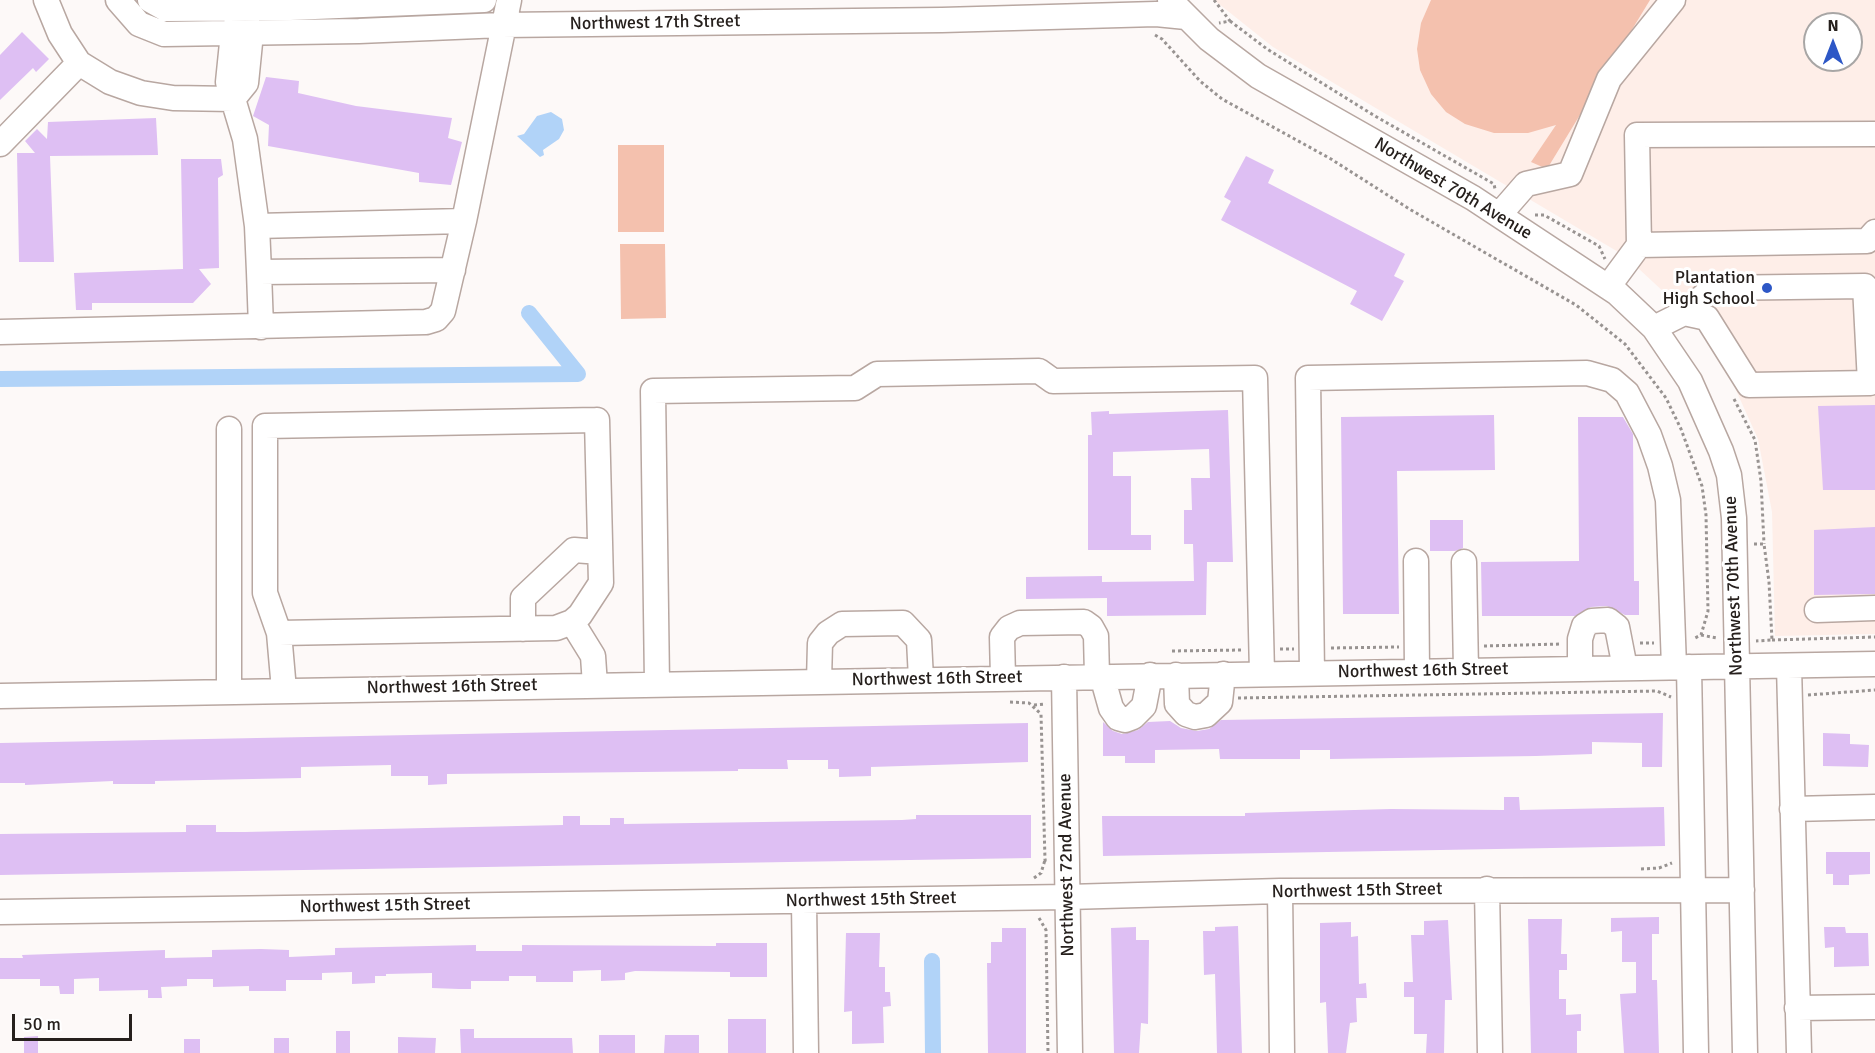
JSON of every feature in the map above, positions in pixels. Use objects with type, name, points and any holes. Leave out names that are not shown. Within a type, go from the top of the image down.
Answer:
[{"type":"street","points":[[46,0],[60,34],[79,63],[110,82],[141,93],[173,98],[233,99]]},
{"type":"street","name":"Northwest 17th Street","points":[[150,0],[166,9],[241,9],[290,13],[359,31],[502,24],[942,10],[1139,14],[1178,9]]},
{"type":"street","name":"Northwest 17th Street","points":[[130,5],[139,24],[164,33],[242,33],[290,13],[358,6],[484,0]]},
{"type":"street","points":[[0,332],[261,327],[426,322],[436,319],[443,310],[453,270],[502,24],[509,0]]},
{"type":"street","points":[[1499,215],[1526,184],[1570,174],[1609,79],[1673,0]]},
{"type":"street","points":[[358,6],[359,31]]},
{"type":"street","points":[[241,9],[242,33],[228,82],[244,139],[257,226],[261,327]]},
{"type":"street","name":"Northwest 70th Avenue","points":[[1178,9],[1258,76],[1499,215],[1608,287],[1654,328],[1690,381],[1707,416],[1728,475],[1734,518],[1745,1053]]},
{"type":"street","points":[[0,144],[79,63]]},
{"type":"street","points":[[1608,287],[1639,245],[1637,135],[1875,134]]},
{"type":"street","points":[[257,226],[464,221]]},
{"type":"street","points":[[1639,245],[1867,241],[1875,232]]},
{"type":"street","points":[[259,272],[453,270]]},
{"type":"street","points":[[1654,328],[1684,313],[1713,288],[1866,286],[1872,360],[1870,383],[1749,385],[1707,318],[1684,313]]},
{"type":"street","points":[[657,684],[653,391],[855,388],[877,374],[1039,371],[1053,381],[1255,378],[1262,673]]},
{"type":"street","points":[[1312,673],[1308,378],[1587,373],[1612,380],[1627,393],[1637,409],[1660,466],[1668,500],[1673,642],[1681,667],[1692,890],[1696,1053]]},
{"type":"street","points":[[279,633],[556,628],[572,622],[580,615],[601,583],[597,420],[265,426],[265,593],[279,633],[284,690]]},
{"type":"street","points":[[229,429],[229,690]]},
{"type":"street","points":[[523,629],[523,598],[574,550],[600,552]]},
{"type":"street","points":[[1416,561],[1417,671]]},
{"type":"street","points":[[1464,562],[1466,671]]},
{"type":"street","points":[[1817,610],[1875,608]]},
{"type":"street","points":[[1580,669],[1580,644],[1584,626],[1592,621],[1608,620],[1617,627],[1622,644],[1624,668]]},
{"type":"street","points":[[572,622],[593,656],[595,685]]},
{"type":"street","points":[[1003,678],[1002,637],[1009,628],[1020,623],[1084,622],[1091,627],[1096,636],[1100,676],[1111,708],[1118,718],[1125,720],[1133,717],[1144,706],[1150,675]]},
{"type":"street","points":[[819,681],[820,643],[828,633],[842,624],[903,623],[919,640],[921,679]]},
{"type":"street","name":"Northwest 16th Street","points":[[0,696],[229,690],[1875,664]]},
{"type":"street","points":[[1788,666],[1798,1053]]},
{"type":"street","points":[[1176,675],[1177,704],[1186,714],[1195,717],[1206,715],[1221,699],[1223,674]]},
{"type":"street","name":"Northwest 72nd Avenue","points":[[1064,676],[1070,1053]]},
{"type":"street","points":[[1792,809],[1875,807]]},
{"type":"street","points":[[1487,889],[1490,1053]]},
{"type":"street","name":"Northwest 15th Street","points":[[0,912],[1068,897],[1280,891],[1742,890]]},
{"type":"street","points":[[1280,891],[1282,1053]]},
{"type":"street","points":[[804,901],[807,1053]]},
{"type":"street","points":[[1797,1008],[1875,1007]]},
{"type":"path","points":[[1139,14],[1149,32],[1162,39],[1200,81],[1222,99],[1330,159],[1411,210],[1576,305],[1626,344],[1666,399],[1681,429],[1701,486],[1707,549],[1706,619],[1701,635],[1685,642],[1622,644]]},
{"type":"path","points":[[1764,548],[1769,582],[1772,640]]},
{"type":"path","points":[[1737,642],[1875,637]]},
{"type":"path","points":[[1465,646],[1580,644]]},
{"type":"path","points":[[1172,651],[1417,647]]},
{"type":"path","points":[[1804,698],[1812,693],[1875,690]]},
{"type":"path","points":[[1221,699],[1657,691],[1668,694],[1675,704]]},
{"type":"path","points":[[1034,705],[1042,704]]},
{"type":"path","points":[[1636,869],[1659,868],[1674,861]]},
{"type":"path","points":[[1031,915],[1042,921],[1046,930],[1048,1053]]},
{"type":"shaded area","name":"Plantation High School","points":[[1214,0],[1875,0],[1875,634],[1775,636],[1772,512],[1758,439],[1730,377],[1694,320],[1625,256],[1273,47]]},
{"type":"shaded area","points":[[1431,0],[1650,0],[1547,169],[1531,162],[1556,125],[1528,133],[1494,133],[1465,124],[1446,112],[1431,94],[1420,70],[1417,49],[1421,23]]},
{"type":"shaded area","points":[[618,145],[664,145],[664,232],[618,232]]},
{"type":"shaded area","points":[[620,244],[665,244],[666,318],[621,319]]},
{"type":"water","points":[[551,112],[562,119],[564,130],[559,139],[543,150],[544,155],[540,157],[517,136],[524,134],[537,116]]},
{"type":"building","points":[[22,32],[49,59],[36,72],[33,68],[0,100],[0,55]]},
{"type":"building","points":[[266,77],[299,81],[298,93],[356,106],[452,118],[448,138],[462,142],[451,185],[419,182],[419,173],[268,146],[269,125],[253,116]]},
{"type":"building","points":[[156,118],[158,155],[50,156],[54,262],[19,262],[17,153],[35,153],[25,141],[37,129],[47,139],[48,122]]},
{"type":"building","points":[[1246,156],[1274,170],[1268,183],[1405,254],[1394,276],[1404,281],[1382,321],[1350,304],[1357,291],[1221,220],[1231,201],[1224,197]]},
{"type":"building","points":[[181,159],[221,159],[223,175],[218,178],[219,268],[199,269],[211,284],[193,303],[92,303],[92,310],[76,310],[74,273],[183,269]]},
{"type":"building","points":[[1875,405],[1875,490],[1823,490],[1818,406]]},
{"type":"building","points":[[1228,410],[1233,562],[1207,562],[1206,615],[1107,616],[1107,598],[1026,599],[1026,577],[1102,576],[1102,582],[1194,581],[1193,544],[1184,544],[1184,510],[1192,510],[1191,478],[1210,478],[1209,449],[1113,452],[1113,476],[1131,476],[1131,535],[1151,535],[1151,550],[1088,550],[1088,435],[1092,435],[1091,412],[1109,411],[1109,414]]},
{"type":"building","points":[[1494,415],[1495,470],[1397,471],[1399,614],[1343,614],[1341,417]]},
{"type":"building","points":[[1578,417],[1623,417],[1633,434],[1634,581],[1639,581],[1639,615],[1625,615],[1607,606],[1591,607],[1575,616],[1482,616],[1481,562],[1579,561]]},
{"type":"building","points":[[1430,520],[1463,520],[1463,548],[1455,551],[1430,551]]},
{"type":"building","points":[[1875,527],[1875,594],[1814,595],[1814,530]]},
{"type":"building","points":[[1663,713],[1662,767],[1642,767],[1642,743],[1592,742],[1592,754],[1536,756],[1330,759],[1330,750],[1300,750],[1300,759],[1220,759],[1219,749],[1155,750],[1155,763],[1125,763],[1125,756],[1103,756],[1103,722],[1113,731],[1122,734],[1138,730],[1148,722],[1170,721],[1181,728],[1197,731],[1209,729],[1221,720]]},
{"type":"building","points":[[1028,723],[1028,762],[871,767],[871,776],[839,777],[839,769],[828,769],[828,760],[787,760],[788,769],[447,774],[447,784],[428,785],[428,776],[391,776],[391,765],[301,767],[301,778],[155,781],[155,784],[113,784],[113,781],[25,785],[25,783],[0,783],[0,743]]},
{"type":"building","points":[[1823,733],[1850,734],[1850,744],[1869,745],[1868,767],[1823,766]]},
{"type":"building","points":[[1504,797],[1519,797],[1520,810],[1664,807],[1665,846],[1103,856],[1102,816],[1245,816],[1245,813],[1391,809],[1504,810]]},
{"type":"building","points":[[916,815],[1031,815],[1031,858],[0,875],[0,834],[186,832],[186,825],[216,825],[216,832],[245,832],[563,825],[563,816],[580,816],[580,825],[610,825],[610,818],[624,818],[624,824],[902,820],[916,819]]},
{"type":"building","points":[[1826,852],[1870,852],[1870,874],[1849,875],[1849,885],[1833,885],[1833,874],[1826,874]]},
{"type":"building","points":[[1659,917],[1659,934],[1652,934],[1652,980],[1657,980],[1659,1053],[1624,1053],[1620,994],[1636,993],[1636,962],[1622,962],[1622,931],[1611,932],[1611,918]]},
{"type":"building","points":[[1528,919],[1562,919],[1561,954],[1567,954],[1567,970],[1559,970],[1559,999],[1566,999],[1566,1015],[1581,1014],[1581,1031],[1577,1031],[1577,1053],[1531,1053]]},
{"type":"building","points":[[1448,920],[1452,1000],[1445,1000],[1444,1053],[1426,1053],[1427,1034],[1414,1034],[1414,997],[1404,997],[1404,982],[1413,982],[1411,935],[1424,935],[1424,921]]},
{"type":"building","points":[[1351,922],[1351,937],[1358,936],[1359,984],[1366,983],[1367,998],[1356,998],[1357,1022],[1350,1023],[1346,1053],[1328,1053],[1326,1002],[1320,1003],[1320,923]]},
{"type":"building","points":[[1238,926],[1242,1053],[1217,1053],[1215,974],[1204,975],[1203,931],[1215,931],[1215,927]]},
{"type":"building","points":[[1136,927],[1136,940],[1149,940],[1148,1024],[1141,1023],[1139,1053],[1114,1053],[1111,928]]},
{"type":"building","points":[[1824,927],[1845,927],[1846,933],[1868,933],[1869,966],[1834,967],[1834,947],[1825,948]]},
{"type":"building","points":[[1002,928],[1026,928],[1026,1053],[988,1053],[987,963],[991,963],[991,942],[1002,942]]},
{"type":"building","points":[[846,933],[880,933],[879,967],[885,967],[885,992],[890,992],[891,1006],[883,1007],[884,1043],[852,1044],[852,1011],[844,1012]]},
{"type":"building","points":[[716,943],[767,943],[767,977],[730,977],[730,972],[635,971],[625,973],[625,980],[601,981],[601,970],[573,971],[573,982],[536,982],[536,976],[509,976],[509,981],[471,981],[471,989],[459,989],[432,988],[432,973],[386,974],[386,976],[375,976],[375,983],[352,984],[352,972],[322,973],[322,980],[286,980],[286,991],[249,991],[249,986],[213,987],[213,979],[187,979],[187,986],[161,987],[162,998],[148,998],[148,990],[99,991],[99,978],[74,979],[74,994],[60,994],[59,986],[40,986],[40,979],[0,979],[0,958],[23,958],[22,955],[165,950],[165,958],[212,957],[212,950],[261,949],[289,950],[289,957],[335,955],[335,948],[476,945],[476,951],[522,951],[522,945],[716,946]]},
{"type":"building","points":[[728,1019],[766,1019],[766,1053],[728,1053]]},
{"type":"building","points":[[460,1029],[474,1029],[474,1038],[572,1038],[573,1053],[461,1053]]},
{"type":"building","points":[[336,1031],[350,1031],[350,1053],[336,1053]]},
{"type":"building","points":[[599,1035],[635,1035],[635,1053],[599,1053]]},
{"type":"building","points":[[665,1035],[699,1035],[699,1053],[664,1053]]},
{"type":"building","points":[[38,1036],[38,1053],[24,1053],[24,1037]]},
{"type":"building","points":[[398,1037],[436,1038],[435,1053],[398,1053]]},
{"type":"building","points":[[274,1038],[289,1038],[289,1053],[274,1053]]},
{"type":"building","points":[[184,1039],[200,1039],[200,1053],[184,1053]]},
{"type":"waterway","points":[[0,379],[578,374],[529,313]]},
{"type":"waterway","points":[[932,961],[933,1053]]},
{"type":"place","name":"Plantation High School","points":[[1767,288]]}]
